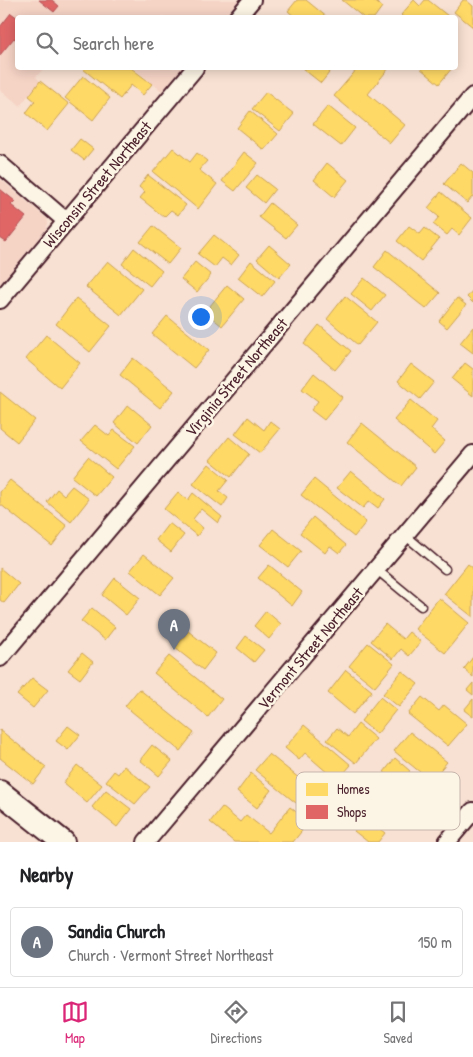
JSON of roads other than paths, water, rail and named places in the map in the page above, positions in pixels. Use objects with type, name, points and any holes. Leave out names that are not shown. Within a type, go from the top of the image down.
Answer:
[{"type":"street","points":[[240,15],[252,0]]},
{"type":"street","name":"Wisconsin Street Northeast","points":[[0,300],[193,70]]},
{"type":"street","name":"Virginia Street Northeast","points":[[0,658],[473,96]]},
{"type":"street","points":[[0,164],[66,220]]},
{"type":"street","name":"Vermont Street Northeast","points":[[146,842],[473,454]]},
{"type":"street","points":[[0,792],[63,842]]},
{"type":"street","points":[[460,826],[473,811]]},
{"type":"street","points":[[447,842],[457,830]]},
{"type":"lane","points":[[405,535],[445,569]]},
{"type":"lane","points":[[376,569],[421,606]]},
{"type":"place","name":"Sandia Church","points":[[174,650]]}]
